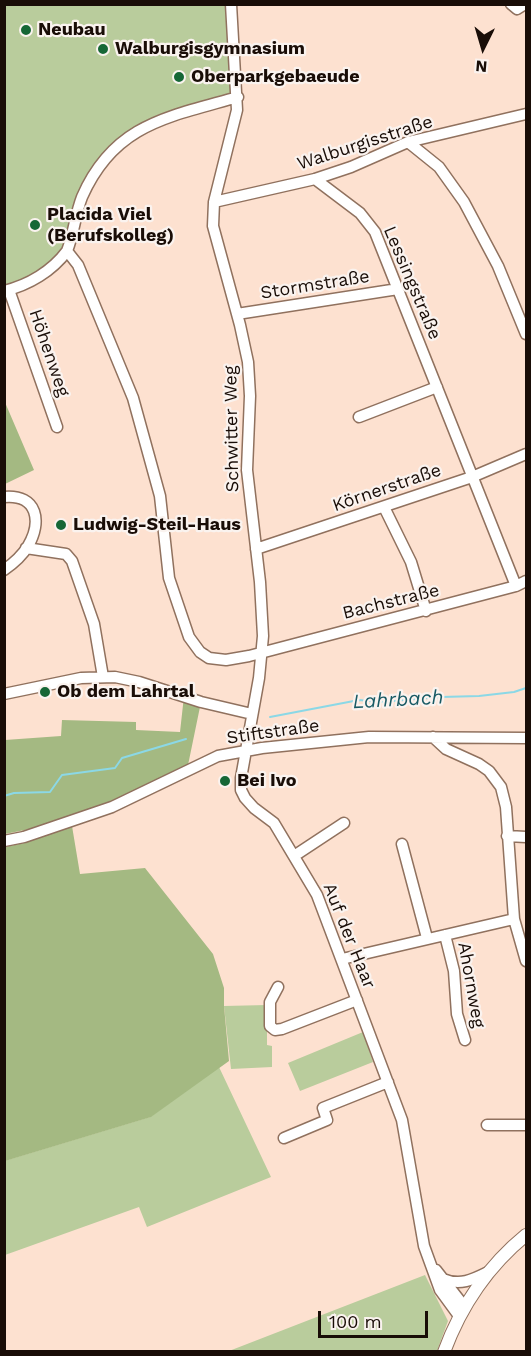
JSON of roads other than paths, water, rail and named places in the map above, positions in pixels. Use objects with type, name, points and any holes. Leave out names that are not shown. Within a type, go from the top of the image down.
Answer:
[{"type":"main road","points":[[444,1352],[462,1311],[488,1272],[526,1235]]},
{"type":"street","name":"Schwitter Weg","points":[[231,4],[238,97],[235,123],[214,202],[213,223],[214,236],[237,314],[248,362],[250,388],[247,470],[260,582],[262,652],[246,750]]},
{"type":"street","points":[[7,290],[42,274],[61,259],[67,251],[77,212],[93,174],[125,139],[158,122],[238,97]]},
{"type":"street","name":"Walburgisstraße","points":[[214,202],[315,179],[351,167],[408,142],[526,114]]},
{"type":"street","points":[[408,142],[439,167],[464,202],[498,266],[526,334]]},
{"type":"street","name":"Lessingstraße","points":[[315,179],[349,203],[369,223],[380,244],[516,586]]},
{"type":"street","name":"Bachstraße","points":[[67,251],[78,265],[134,398],[160,496],[169,578],[189,637],[200,652],[217,661],[262,652],[516,586],[526,581]]},
{"type":"street","name":"Stormstraße","points":[[237,314],[398,289]]},
{"type":"street","name":"Höhenweg","points":[[7,290],[57,427]]},
{"type":"street","points":[[359,417],[437,387]]},
{"type":"street","name":"Körnerstraße","points":[[256,549],[472,477],[526,454]]},
{"type":"street","points":[[4,497],[24,500],[33,507],[36,520],[32,538],[26,548],[17,560],[4,570]]},
{"type":"street","points":[[384,507],[411,562],[426,610]]},
{"type":"street","points":[[26,548],[66,555],[72,561],[94,624],[103,677]]},
{"type":"street","points":[[4,694],[81,678],[103,677],[138,682],[201,702],[252,714]]},
{"type":"street","name":"Stiftstraße","points":[[4,841],[24,837],[112,807],[206,760],[246,750],[369,736],[526,738]]},
{"type":"street","points":[[433,737],[446,749],[479,764],[496,779],[504,795],[514,919],[526,961]]},
{"type":"street","name":"Auf der Haar","points":[[246,750],[241,778],[243,794],[249,804],[274,823],[318,895],[406,1136],[421,1234],[428,1257],[440,1290],[462,1311]]},
{"type":"street","points":[[294,856],[344,823]]},
{"type":"street","points":[[507,837],[526,837]]},
{"type":"street","points":[[402,843],[427,938]]},
{"type":"street","points":[[342,959],[514,919]]},
{"type":"street","name":"Ahornweg","points":[[445,935],[454,971],[457,1014],[465,1040]]},
{"type":"street","points":[[278,987],[270,1002],[270,1026],[275,1030],[357,1000]]},
{"type":"street","points":[[284,1138],[327,1120],[323,1108],[388,1082]]},
{"type":"street","points":[[487,1125],[526,1125]]},
{"type":"street","name":"Auf der Haar","points":[[428,1257],[462,1311]]},
{"type":"street","points":[[443,1280],[465,1282],[488,1272]]},
{"type":"waterway","name":"Lahrbach","points":[[270,717],[359,700],[380,702],[479,696],[514,692],[526,688]]},
{"type":"waterway","name":"Lahrbach","points":[[4,796],[14,793],[50,792],[62,775],[115,768],[122,758],[186,739]]},
{"type":"place","name":"Neubau","points":[[26,30]]},
{"type":"place","name":"Walburgisgymnasium","points":[[103,49]]},
{"type":"place","name":"Oberparkgebaeude","points":[[179,77]]},
{"type":"place","name":"Placida Viel (Berufskolleg)","points":[[35,225]]},
{"type":"place","name":"Ludwig-Steil-Haus","points":[[61,525]]},
{"type":"place","name":"Ob dem Lahrtal","points":[[45,692]]},
{"type":"place","name":"Bei Ivo","points":[[225,781]]}]
